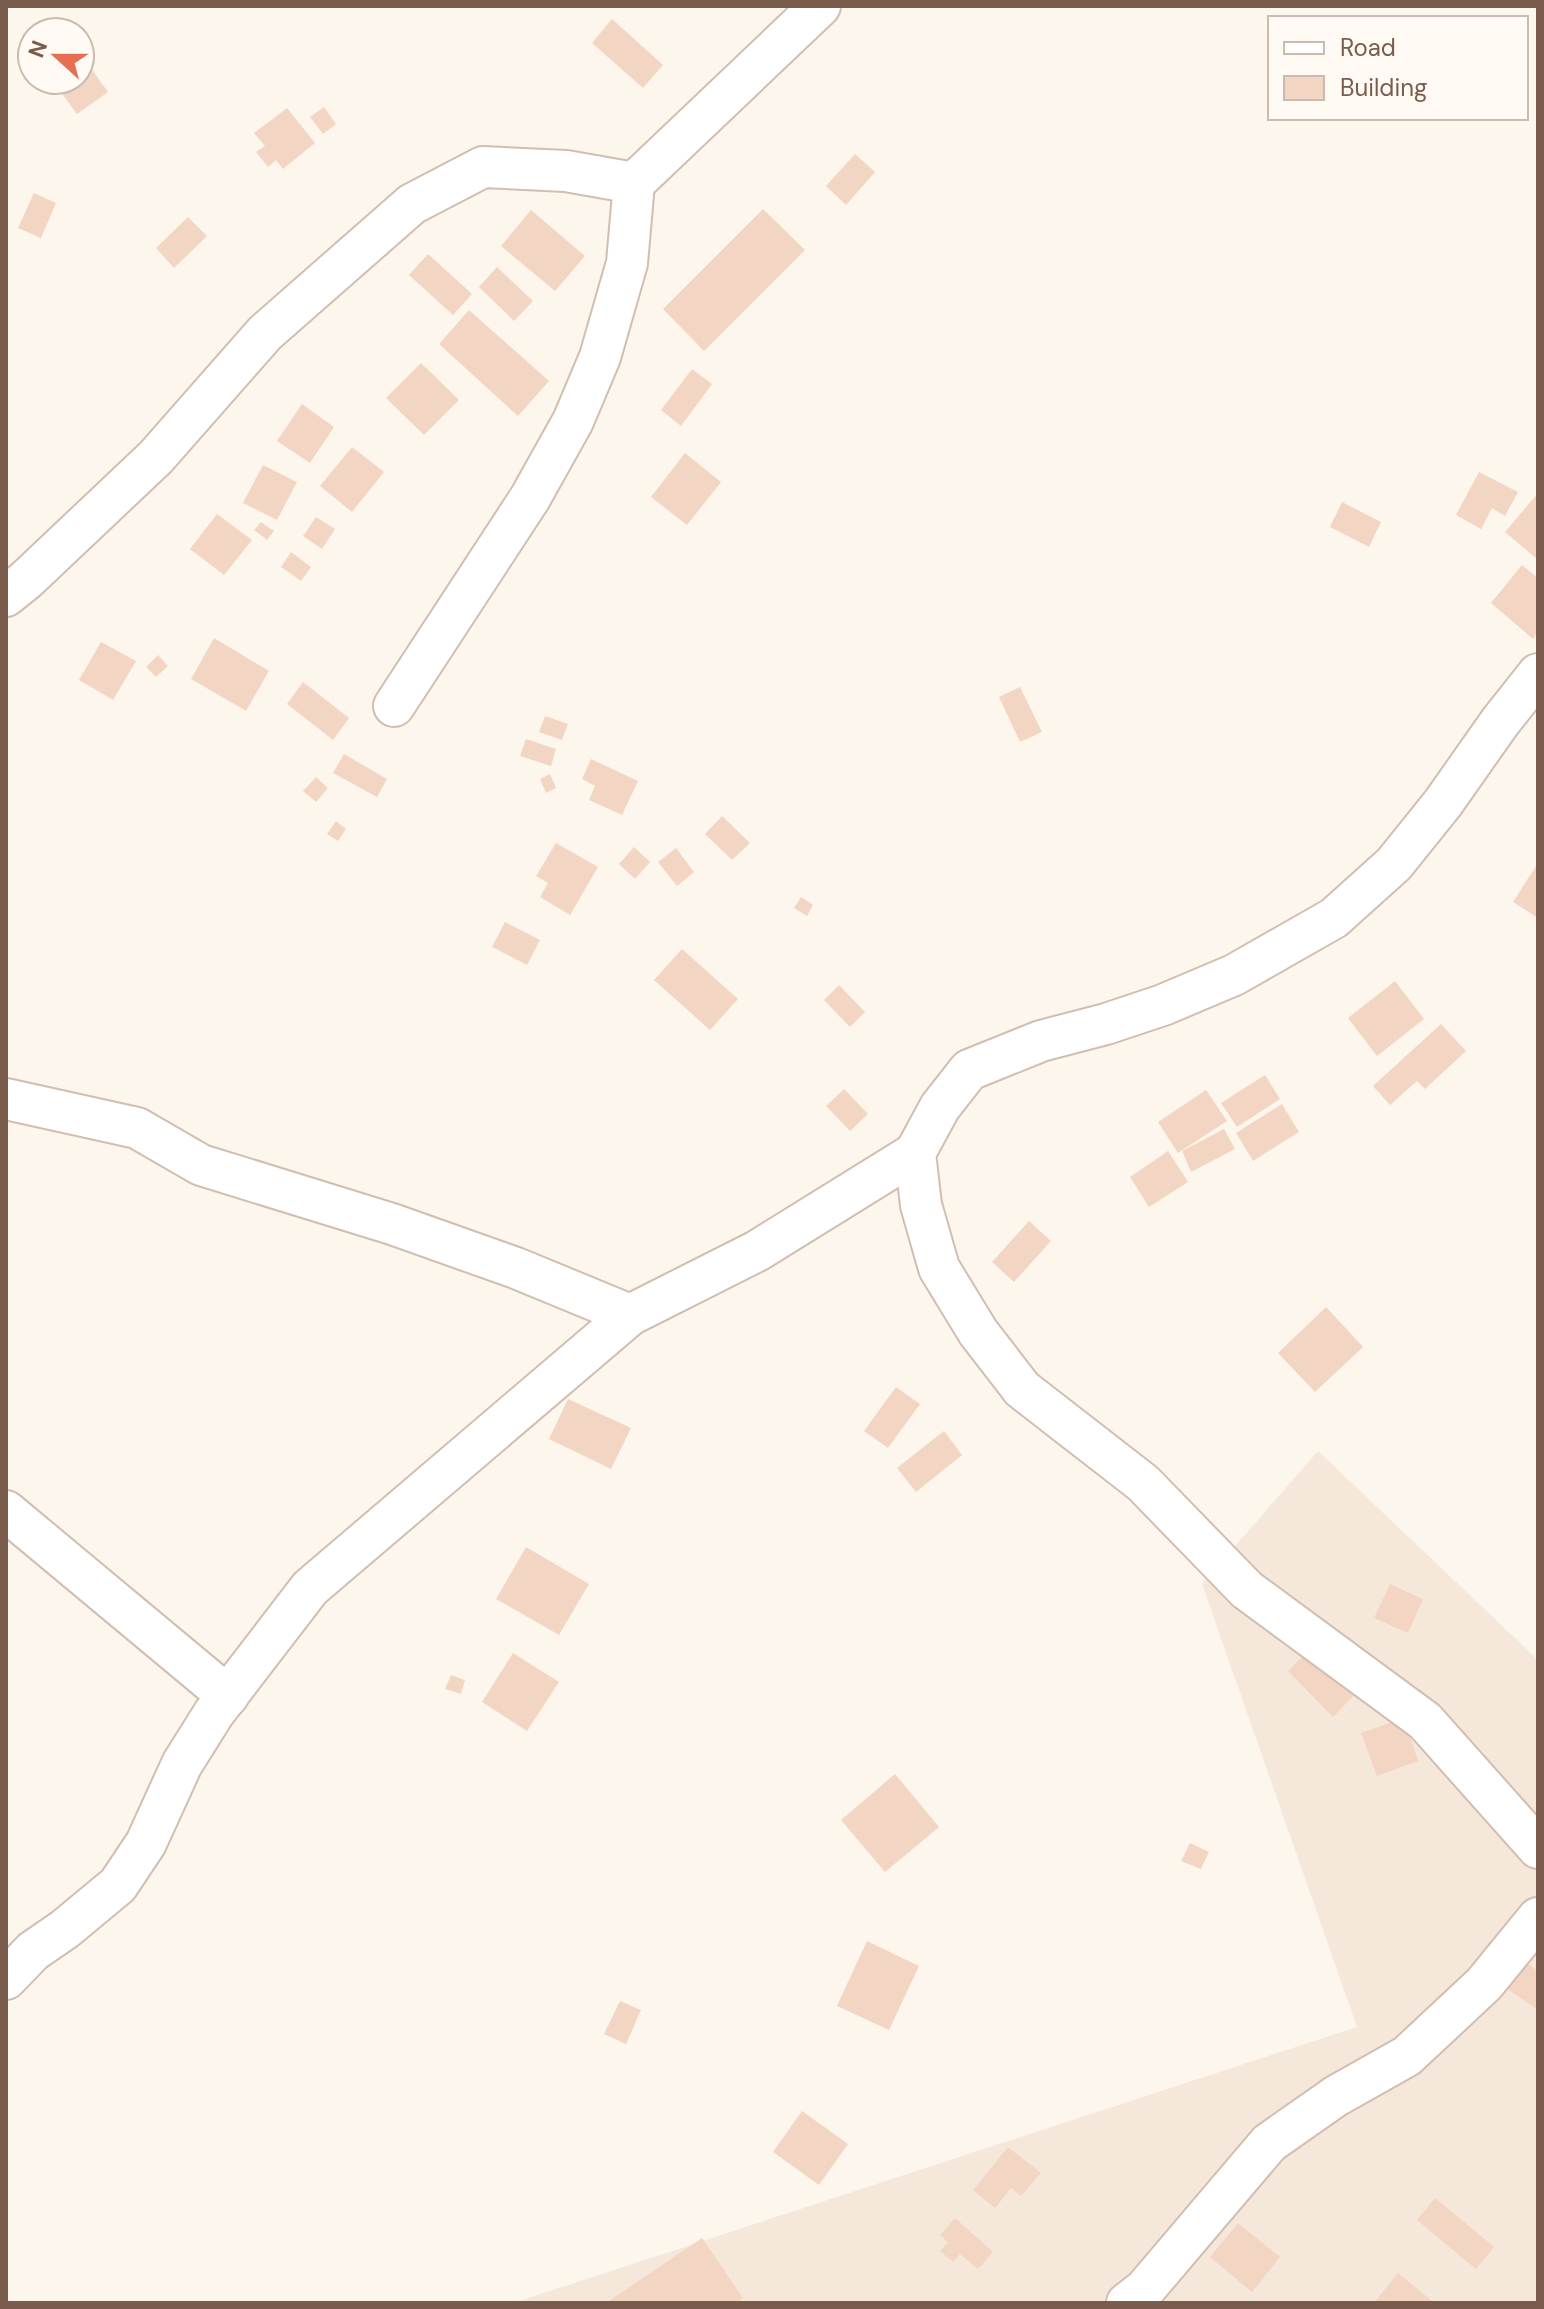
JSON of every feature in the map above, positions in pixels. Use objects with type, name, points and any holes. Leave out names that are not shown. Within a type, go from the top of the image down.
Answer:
[{"type":"street","points":[[394,706],[530,498],[573,421],[600,357],[627,263],[634,183],[820,6]]},
{"type":"street","points":[[6,596],[156,457],[265,333],[412,204],[483,167],[566,171],[634,183]]},
{"type":"street","points":[[6,1979],[33,1951],[118,1885],[146,1843],[182,1764],[214,1713],[310,1588],[630,1315],[757,1251],[915,1153],[940,1107],[969,1070],[1041,1041],[1106,1024],[1177,999],[1234,975],[1334,918],[1394,864],[1538,674]]},
{"type":"street","points":[[6,1099],[137,1128],[201,1165],[392,1224],[516,1268],[630,1315]]},
{"type":"street","points":[[915,1153],[921,1205],[939,1268],[978,1332],[1022,1389],[1143,1483],[1247,1590],[1425,1721],[1538,1848]]},
{"type":"street","points":[[6,1511],[228,1696]]},
{"type":"street","points":[[1127,2303],[1145,2289],[1269,2143],[1336,2096],[1407,2056],[1484,1984],[1538,1918]]},
{"type":"shaded area","points":[[1318,1451],[1538,1660],[1538,2303],[513,2303],[1357,2027],[1202,1584]]},
{"type":"building","points":[[612,19],[663,65],[643,88],[592,43]]},
{"type":"building","points":[[96,75],[108,92],[77,114],[64,96],[96,96]]},
{"type":"building","points":[[324,107],[336,124],[323,134],[310,117]]},
{"type":"building","points":[[287,108],[315,143],[283,169],[276,160],[268,167],[256,152],[265,146],[254,133]]},
{"type":"building","points":[[855,154],[875,172],[846,205],[826,186]]},
{"type":"building","points":[[34,193],[56,203],[41,238],[18,228]]},
{"type":"building","points":[[763,209],[805,250],[704,351],[663,309]]},
{"type":"building","points":[[531,210],[585,256],[555,291],[501,246]]},
{"type":"building","points":[[188,217],[207,236],[174,268],[156,248]]},
{"type":"building","points":[[428,254],[472,294],[453,315],[409,275]]},
{"type":"building","points":[[497,267],[533,301],[514,321],[479,287]]},
{"type":"building","points":[[469,310],[549,381],[518,416],[439,344]]},
{"type":"building","points":[[421,363],[459,400],[424,435],[386,398]]},
{"type":"building","points":[[692,369],[712,384],[681,426],[661,410]]},
{"type":"building","points":[[302,404],[334,427],[310,463],[277,441]]},
{"type":"building","points":[[352,447],[384,472],[352,512],[320,486]]},
{"type":"building","points":[[685,453],[721,482],[687,525],[651,497]]},
{"type":"building","points":[[263,465],[297,482],[277,520],[243,503]]},
{"type":"building","points":[[1479,472],[1518,492],[1505,516],[1492,508],[1481,529],[1456,515]]},
{"type":"building","points":[[1538,493],[1538,560],[1505,532]]},
{"type":"building","points":[[1342,502],[1381,522],[1369,547],[1330,527]]},
{"type":"building","points":[[217,514],[252,540],[224,575],[190,549]]},
{"type":"building","points":[[316,517],[335,529],[322,549],[303,536]]},
{"type":"building","points":[[261,522],[274,531],[267,540],[254,530]]},
{"type":"building","points":[[291,552],[311,567],[301,581],[281,567]]},
{"type":"building","points":[[1522,565],[1538,578],[1538,632],[1533,639],[1491,603]]},
{"type":"building","points":[[214,638],[269,671],[246,711],[191,679]]},
{"type":"building","points":[[101,642],[136,661],[113,700],[79,680]]},
{"type":"building","points":[[158,655],[168,666],[156,677],[146,667]]},
{"type":"building","points":[[303,682],[349,718],[333,740],[287,704]]},
{"type":"building","points":[[1020,687],[1042,732],[1020,742],[999,697]]},
{"type":"building","points":[[545,716],[568,724],[562,740],[539,732]]},
{"type":"building","points":[[526,739],[556,749],[551,766],[520,756]]},
{"type":"building","points":[[344,754],[387,779],[377,797],[333,773]]},
{"type":"building","points":[[591,759],[638,781],[622,815],[589,800],[595,786],[582,779]]},
{"type":"building","points":[[550,774],[556,788],[546,793],[540,779]]},
{"type":"building","points":[[316,777],[328,788],[316,802],[303,791]]},
{"type":"building","points":[[722,816],[750,843],[732,860],[705,834]]},
{"type":"building","points":[[336,821],[346,829],[338,841],[327,834]]},
{"type":"building","points":[[556,843],[598,867],[570,915],[540,897],[548,883],[536,876]]},
{"type":"building","points":[[634,847],[650,862],[635,879],[619,864]]},
{"type":"building","points":[[676,848],[694,872],[677,886],[658,862]]},
{"type":"building","points":[[1538,863],[1538,918],[1513,902]]},
{"type":"building","points":[[801,897],[813,905],[807,916],[794,908]]},
{"type":"building","points":[[505,922],[540,940],[527,965],[492,947]]},
{"type":"building","points":[[682,949],[738,999],[710,1030],[654,980]]},
{"type":"building","points":[[1395,981],[1424,1019],[1377,1056],[1348,1018]]},
{"type":"building","points":[[839,985],[865,1012],[850,1027],[824,1000]]},
{"type":"building","points":[[1441,1024],[1466,1051],[1425,1089],[1417,1081],[1390,1105],[1373,1086]]},
{"type":"building","points":[[1265,1075],[1280,1099],[1237,1127],[1221,1103]]},
{"type":"building","points":[[844,1089],[868,1114],[850,1131],[826,1106]]},
{"type":"building","points":[[1206,1090],[1227,1121],[1178,1153],[1158,1122]]},
{"type":"building","points":[[1282,1104],[1299,1132],[1253,1161],[1236,1133]]},
{"type":"building","points":[[1224,1129],[1235,1149],[1191,1172],[1182,1151]]},
{"type":"building","points":[[1168,1151],[1188,1182],[1149,1207],[1130,1177]]},
{"type":"building","points":[[1029,1221],[1051,1241],[1014,1282],[992,1262]]},
{"type":"building","points":[[1326,1307],[1363,1347],[1315,1392],[1278,1353]]},
{"type":"building","points":[[896,1387],[920,1404],[888,1448],[864,1431]]},
{"type":"building","points":[[568,1399],[631,1428],[611,1469],[549,1439]]},
{"type":"building","points":[[944,1431],[962,1455],[916,1492],[897,1468]]},
{"type":"building","points":[[526,1547],[589,1584],[559,1635],[496,1599]]},
{"type":"building","points":[[1390,1584],[1423,1599],[1408,1633],[1374,1618]]},
{"type":"building","points":[[1311,1648],[1356,1693],[1333,1717],[1288,1671]]},
{"type":"building","points":[[513,1653],[559,1682],[527,1731],[482,1702]]},
{"type":"building","points":[[451,1675],[465,1680],[461,1694],[445,1689]]},
{"type":"building","points":[[1404,1718],[1418,1761],[1377,1776],[1361,1733]]},
{"type":"building","points":[[895,1774],[939,1827],[885,1872],[841,1820]]},
{"type":"building","points":[[1190,1843],[1209,1852],[1201,1869],[1181,1861]]},
{"type":"building","points":[[867,1941],[919,1966],[889,2030],[837,2006]]},
{"type":"building","points":[[1521,1959],[1538,1971],[1538,2010],[1503,1986]]},
{"type":"building","points":[[620,2001],[641,2010],[626,2044],[604,2034]]},
{"type":"building","points":[[802,2111],[848,2144],[819,2185],[773,2152]]},
{"type":"building","points":[[1008,2147],[1041,2173],[1021,2196],[1011,2188],[995,2208],[973,2190]]},
{"type":"building","points":[[1435,2198],[1494,2247],[1476,2269],[1417,2220]]},
{"type":"building","points":[[955,2218],[993,2252],[978,2269],[960,2254],[953,2262],[940,2251],[948,2242],[940,2235]]},
{"type":"building","points":[[1238,2223],[1280,2257],[1252,2292],[1210,2257]]},
{"type":"building","points":[[702,2238],[743,2298],[736,2303],[606,2303]]},
{"type":"building","points":[[1398,2273],[1432,2301],[1374,2303]]}]
